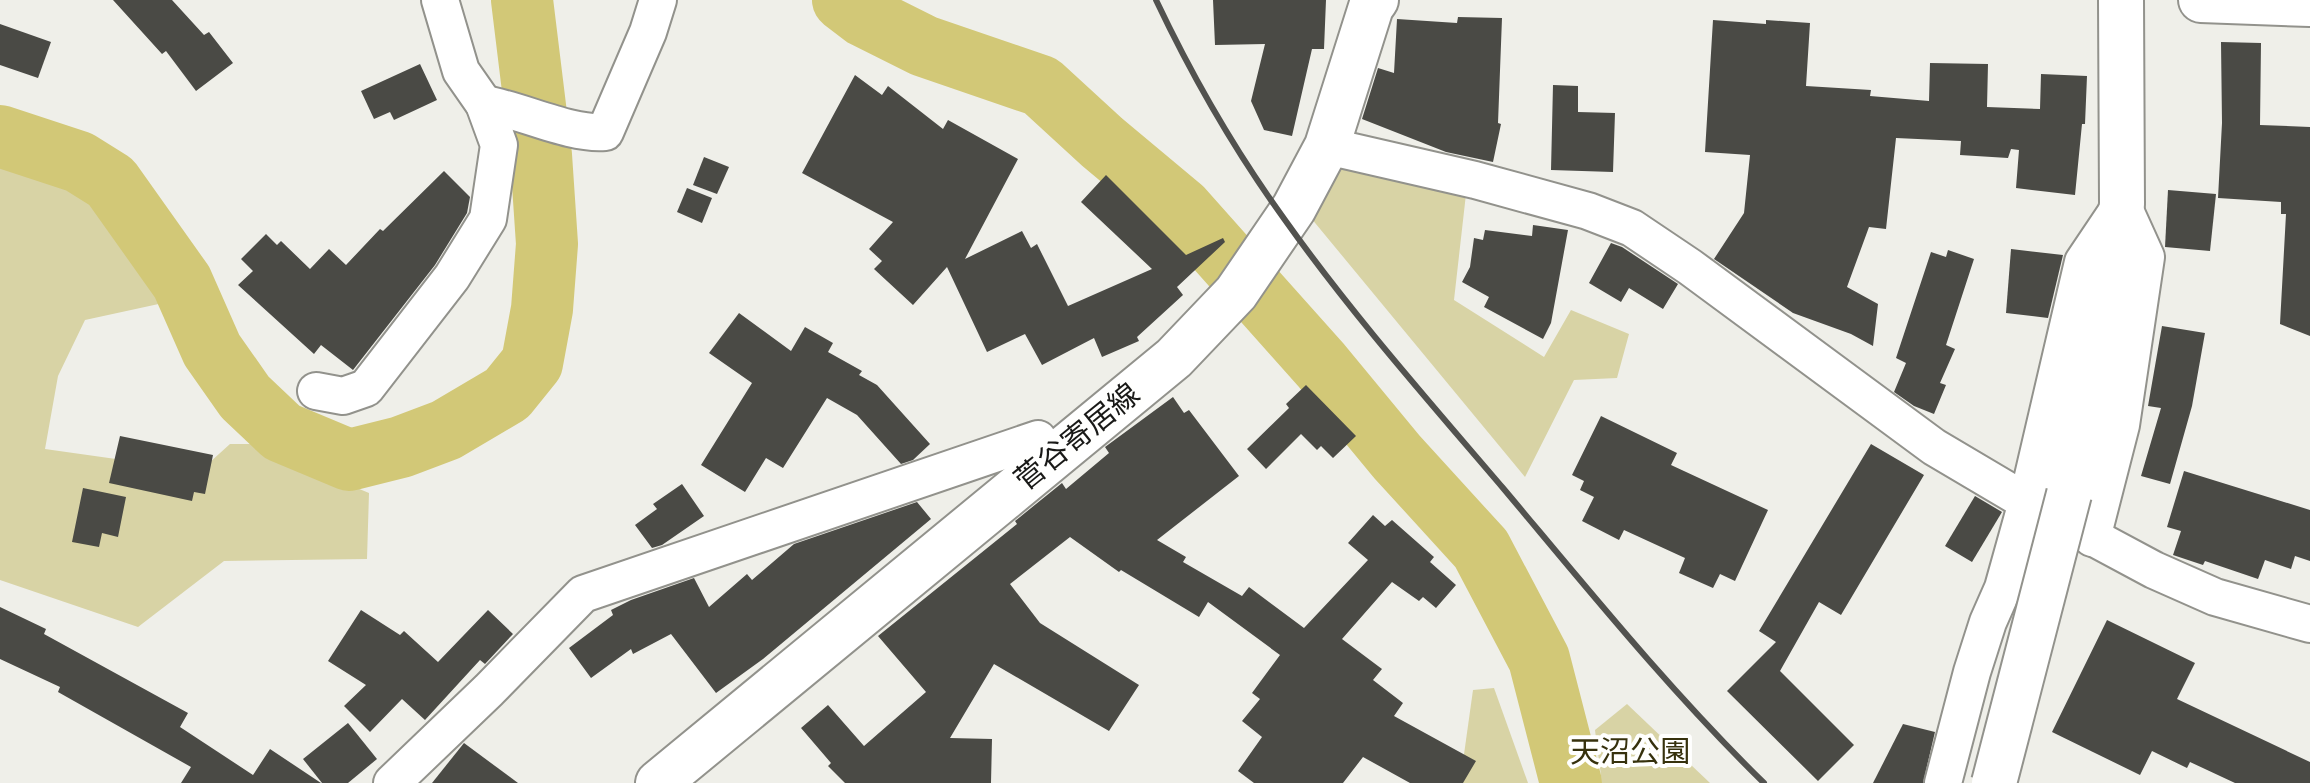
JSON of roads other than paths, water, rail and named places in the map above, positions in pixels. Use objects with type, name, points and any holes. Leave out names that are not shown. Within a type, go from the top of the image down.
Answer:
[{"type":"main road","points":[[1994,783],[2048,498],[2111,296],[2122,204],[2121,0]]},
{"type":"main road","points":[[2201,0],[2310,4]]},
{"type":"main road","name":"菅谷寄居線","points":[[658,783],[1174,358],[1236,293],[1294,208],[1327,146],[1365,2]]},
{"type":"street","points":[[440,0],[461,71],[496,106],[589,133],[605,132],[648,32],[658,0]]},
{"type":"street","points":[[316,391],[343,396],[366,388],[452,277],[488,219],[499,145],[496,106]]},
{"type":"street","points":[[1327,146],[1503,188],[1588,211],[1632,228],[1703,276],[1934,447],[2048,498],[2092,538],[2154,570],[2215,597],[2310,624]]},
{"type":"street","points":[[2092,538],[2121,425],[2146,257],[2122,204]]},
{"type":"street","points":[[392,783],[583,594],[1038,439],[1049,460]]},
{"type":"street","points":[[1943,783],[1972,672],[2003,588],[2048,498]]},
{"type":"waterway","points":[[0,136],[79,162],[111,182],[182,282],[212,350],[245,397],[282,432],[349,460],[401,447],[446,430],[507,394],[532,363],[542,309],[547,244],[541,155],[522,0]]},
{"type":"waterway","points":[[843,0],[864,16],[924,46],[1041,86],[1181,208],[1481,549],[1539,659],[1571,783]]},
{"type":"railway","points":[[1156,0],[1199,85],[1232,140],[1336,289],[1630,638],[1695,712],[1764,783]]},
{"type":"park label","name":"天沼公園","points":[[1630,752]]}]
